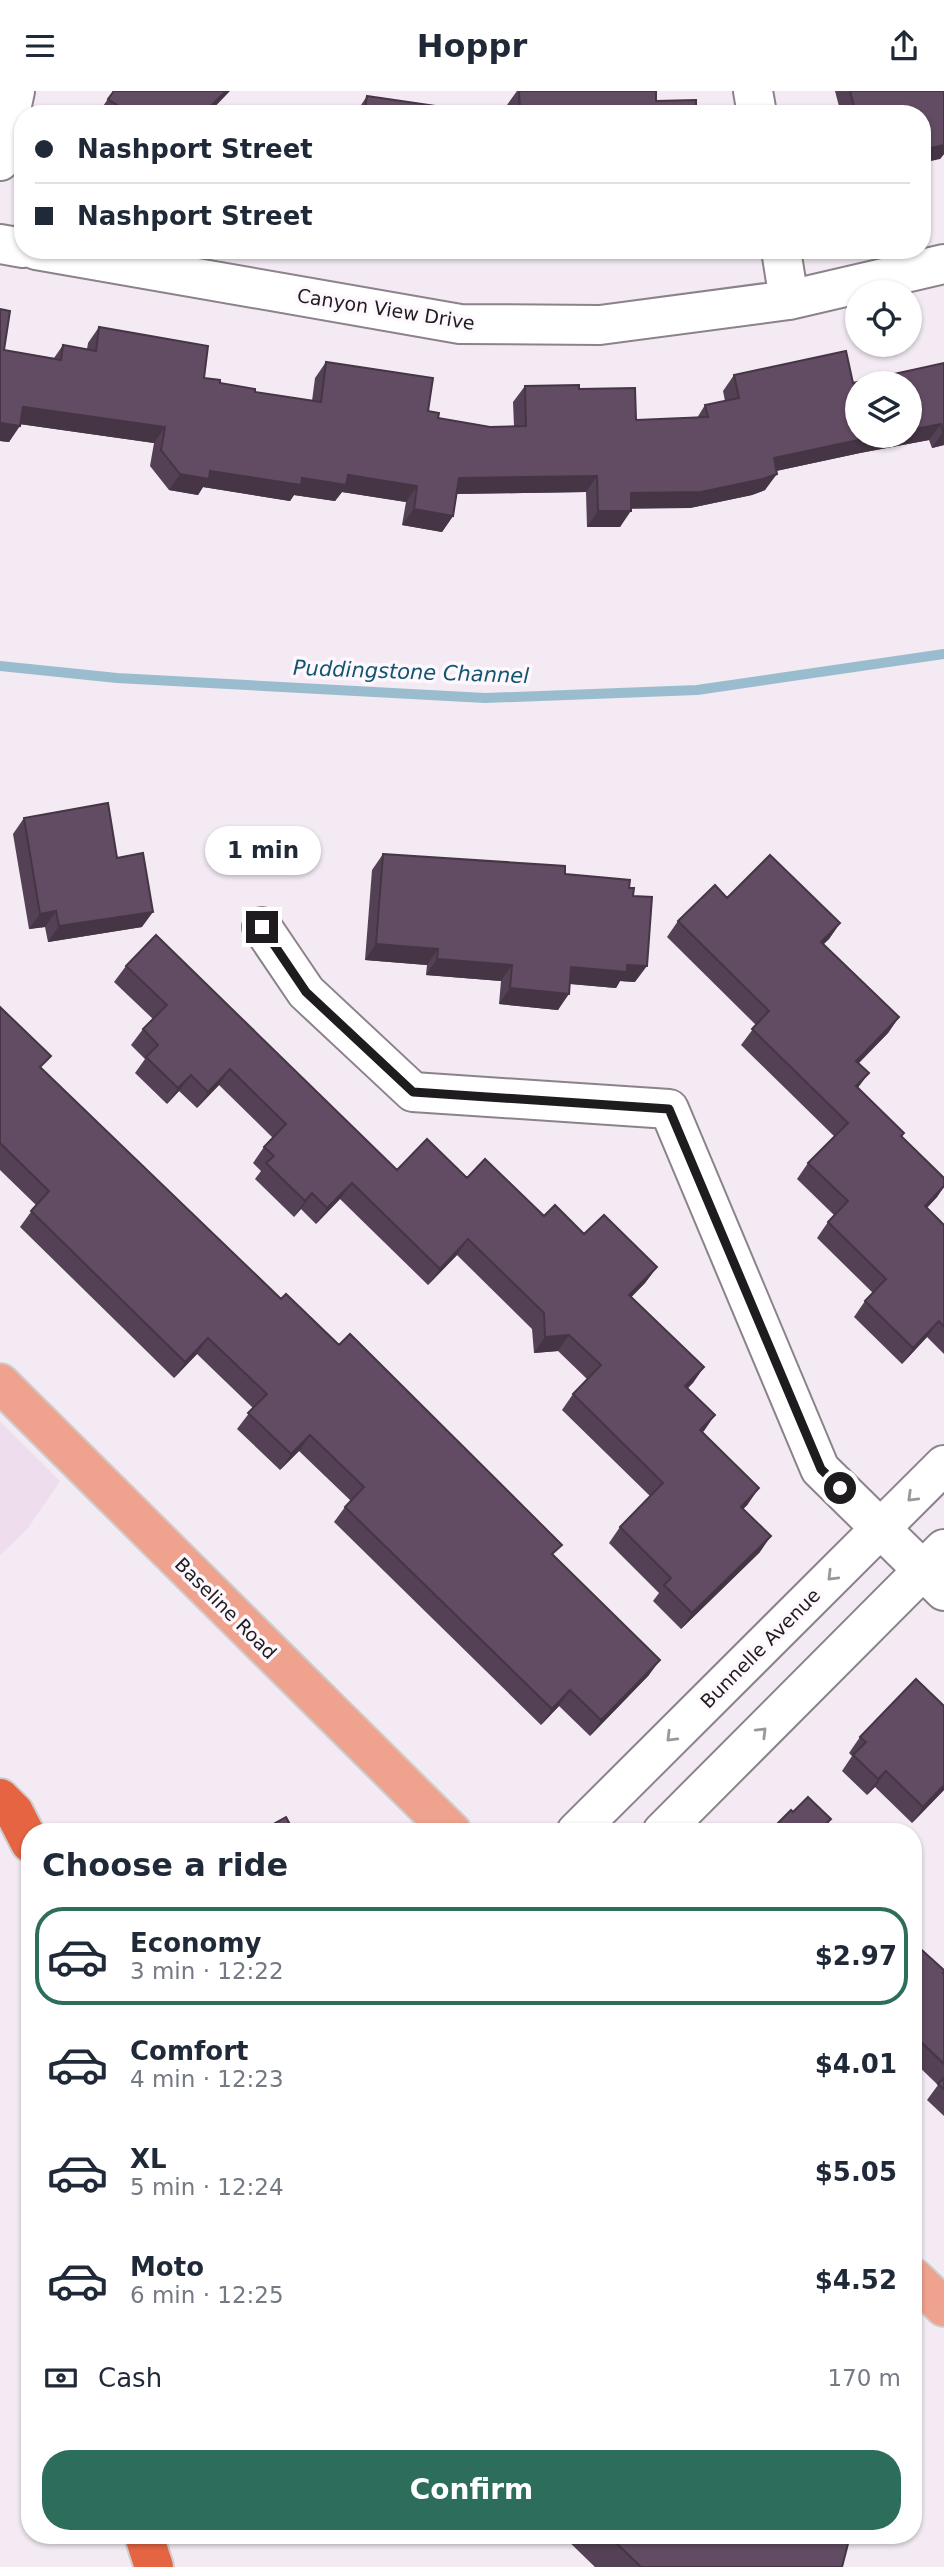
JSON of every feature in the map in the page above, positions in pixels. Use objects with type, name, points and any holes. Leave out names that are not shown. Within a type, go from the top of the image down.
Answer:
[{"type":"highway","points":[[0,1798],[14,1812],[21,1826]]},
{"type":"highway","points":[[147,2544],[154,2567]]},
{"type":"main road","name":"Baseline Road","points":[[0,1383],[443,1823]]},
{"type":"main road","points":[[922,2286],[944,2307]]},
{"type":"street","points":[[0,161],[15,91]]},
{"type":"street","name":"Canyon View Drive","points":[[88,259],[460,324],[600,325],[789,300],[944,264]]},
{"type":"street","points":[[782,259],[789,300]]},
{"type":"street","points":[[262,927],[306,992],[413,1092],[669,1109],[821,1469],[880,1528],[937,1570],[671,1823]]},
{"type":"street","name":"Bunnelle Avenue","points":[[585,1823],[944,1465]]},
{"type":"shaded area","points":[[0,1421],[60,1481],[28,1528],[0,1555]]},
{"type":"building","points":[[114,91],[226,91],[212,105],[117,105],[108,99]]},
{"type":"building","points":[[519,91],[656,91],[656,101],[696,100],[696,105],[520,105]]},
{"type":"building","points":[[850,91],[944,91],[944,145],[931,148],[931,105],[854,105]]},
{"type":"building","points":[[367,96],[429,105],[366,105]]},
{"type":"building","points":[[0,309],[10,311],[4,350],[61,360],[63,345],[96,351],[99,327],[208,346],[204,378],[255,389],[255,392],[321,402],[326,362],[433,378],[428,411],[439,413],[438,418],[490,427],[526,426],[525,386],[635,388],[636,420],[708,417],[705,405],[739,398],[734,375],[845,351],[850,371],[845,371],[845,443],[774,458],[777,474],[763,479],[701,492],[631,493],[631,511],[598,511],[597,476],[459,478],[453,516],[414,509],[417,486],[348,475],[346,485],[302,478],[301,485],[210,471],[209,479],[180,474],[161,450],[165,427],[23,407],[20,426],[0,423]]},
{"type":"building","points":[[944,363],[944,432],[941,424],[922,428],[922,371],[908,371]]},
{"type":"building","points":[[108,803],[117,858],[143,853],[153,912],[59,926],[56,911],[40,914],[24,818]]},
{"type":"building","points":[[383,854],[565,866],[565,874],[630,880],[629,888],[634,888],[633,896],[652,897],[647,966],[627,965],[627,972],[571,967],[569,994],[510,988],[512,965],[437,959],[438,949],[376,944]]},
{"type":"building","points":[[770,855],[840,923],[821,942],[899,1017],[856,1061],[869,1073],[856,1086],[904,1133],[901,1136],[944,1178],[944,1186],[925,1206],[944,1225],[944,1327],[939,1321],[913,1348],[865,1301],[886,1279],[828,1222],[848,1201],[808,1163],[848,1123],[752,1029],[769,1011],[678,921],[715,885],[727,898]]},
{"type":"building","points":[[156,935],[397,1170],[427,1139],[467,1178],[485,1159],[544,1216],[555,1205],[584,1234],[604,1215],[657,1267],[629,1295],[704,1367],[685,1386],[715,1415],[700,1430],[759,1488],[741,1507],[771,1536],[692,1613],[664,1585],[671,1578],[620,1527],[663,1483],[573,1394],[601,1365],[569,1335],[545,1337],[544,1313],[468,1239],[440,1269],[352,1183],[327,1208],[312,1193],[305,1201],[266,1163],[274,1156],[264,1147],[286,1124],[230,1069],[208,1092],[191,1075],[178,1088],[146,1057],[158,1045],[143,1029],[167,1005],[126,966]]},
{"type":"building","points":[[0,1007],[51,1056],[40,1067],[281,1299],[286,1294],[339,1345],[350,1334],[562,1545],[552,1554],[660,1660],[601,1720],[570,1690],[552,1709],[345,1507],[364,1487],[310,1435],[291,1454],[248,1413],[267,1394],[208,1338],[185,1362],[31,1211],[49,1191],[0,1143]]},
{"type":"building","points":[[916,1679],[944,1706],[944,1785],[923,1807],[886,1771],[878,1779],[853,1755],[866,1742],[860,1737]]},
{"type":"building","points":[[808,1797],[831,1819],[827,1823],[778,1823],[791,1810],[793,1812]]},
{"type":"building","points":[[286,1817],[289,1823],[275,1823]]},
{"type":"building","points":[[922,1950],[944,1970],[944,2064],[922,2043]]},
{"type":"building","points":[[944,2078],[944,2089],[938,2084]]},
{"type":"building","points":[[617,2544],[848,2544],[842,2567],[641,2567]]},
{"type":"waterway","name":"Puddingstone Channel","points":[[0,666],[117,678],[485,698],[697,690],[944,654]]},
{"type":"route","points":[[262,927],[306,992],[413,1092],[669,1109],[821,1469],[840,1488]]}]
